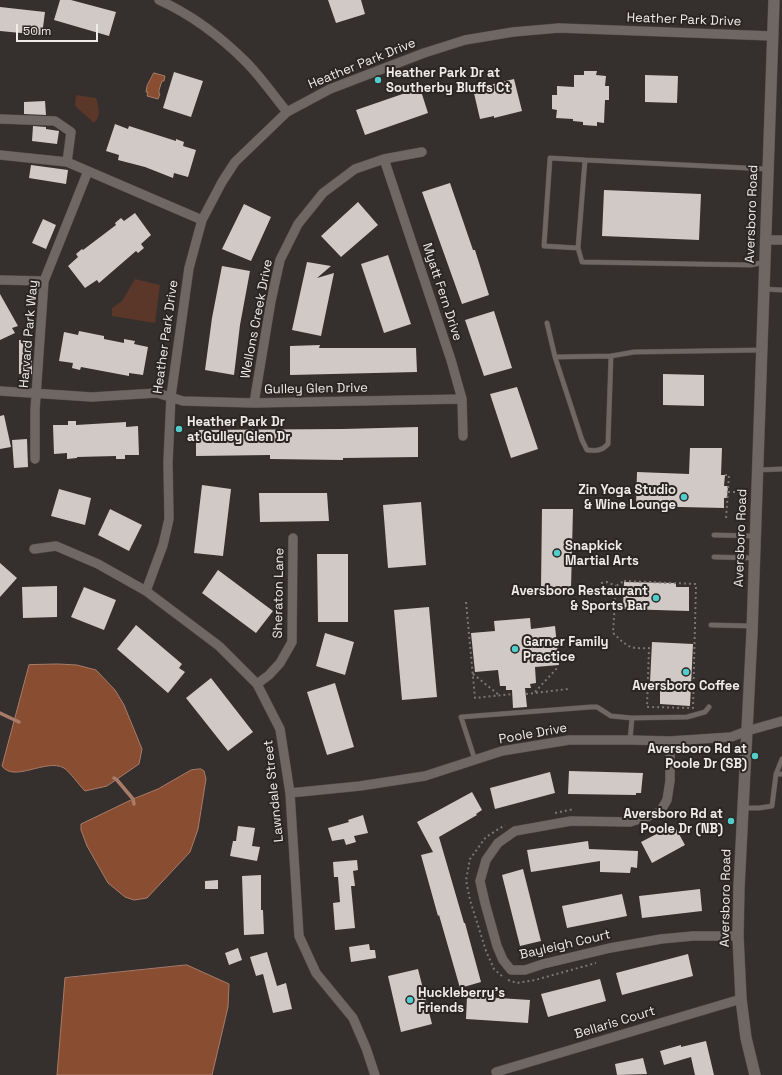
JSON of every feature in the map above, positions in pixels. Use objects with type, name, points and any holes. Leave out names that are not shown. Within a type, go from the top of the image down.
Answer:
[{"type":"street","name":"Aversboro Road","points":[[755,1075],[746,1038],[741,999],[738,936],[739,887],[755,558],[774,0]]},
{"type":"street","points":[[162,1],[186,13],[208,28],[246,62],[287,112]]},
{"type":"street","name":"Heather Park Drive","points":[[146,591],[163,545],[169,519],[168,462],[171,396],[189,268],[202,220],[222,182],[235,162],[287,112],[330,89],[424,53],[465,40],[513,32],[559,28],[772,36]]},
{"type":"street","points":[[0,119],[55,121],[71,132],[67,162]]},
{"type":"street","name":"Wellons Creek Drive","points":[[254,403],[271,302],[280,260],[298,224],[323,193],[355,169],[384,159],[422,152]]},
{"type":"street","points":[[0,154],[67,162],[202,220]]},
{"type":"street","name":"Myatt Fern Drive","points":[[384,159],[451,360],[462,400],[463,436]]},
{"type":"street","name":"Harvard Park Way","points":[[35,459],[35,410],[44,281],[88,171]]},
{"type":"street","points":[[765,240],[782,240]]},
{"type":"street","points":[[0,280],[44,281]]},
{"type":"street","name":"Gulley Glen Drive","points":[[0,391],[92,397],[158,393],[171,396],[182,401],[254,403],[462,400]]},
{"type":"street","name":"Sheraton Lane","points":[[257,684],[269,675],[280,663],[292,642],[292,538]]},
{"type":"street","name":"Lawndale Street","points":[[34,549],[56,546],[98,564],[146,591],[219,646],[257,684],[280,729],[290,793],[300,936],[316,973],[352,1018],[366,1048],[375,1075]]},
{"type":"street","name":"Poole Drive","points":[[290,793],[360,786],[425,776],[502,751],[569,740],[670,741],[731,737],[782,721]]},
{"type":"street","name":"Bayleigh Court","points":[[670,741],[670,781],[667,800],[660,812],[646,818],[630,822],[571,821],[515,831],[498,843],[486,860],[480,881],[497,946],[503,960],[511,970],[525,970],[543,964],[610,948],[639,943],[693,936],[738,936]]},
{"type":"street","name":"Bellaris Court","points":[[496,1072],[741,999]]},
{"type":"lane","points":[[578,248],[544,246],[550,158],[768,169]]},
{"type":"lane","points":[[585,160],[578,248],[582,262],[751,265],[764,262]]},
{"type":"lane","points":[[764,289],[782,290]]},
{"type":"lane","points":[[547,323],[555,358],[582,440],[587,450],[594,451],[604,448],[608,444],[611,356]]},
{"type":"lane","points":[[555,358],[611,356],[634,352],[762,350]]},
{"type":"lane","points":[[757,470],[782,469]]},
{"type":"lane","points":[[714,535],[755,536]]},
{"type":"lane","points":[[714,557],[755,558]]},
{"type":"lane","points":[[711,625],[752,626]]},
{"type":"lane","points":[[475,760],[461,717],[591,707],[597,707],[611,716],[632,718],[687,717],[705,712],[709,707]]},
{"type":"lane","points":[[630,740],[632,718]]},
{"type":"lane","points":[[744,808],[772,806],[776,774],[782,759]]},
{"type":"lane","points":[[776,774],[782,774]]},
{"type":"path","points":[[725,475],[729,475],[726,518]]},
{"type":"path","points":[[728,492],[741,492]]},
{"type":"path","points":[[596,505],[617,506],[636,504]]},
{"type":"path","points":[[624,581],[696,584],[693,708],[647,707],[649,648],[633,649],[630,646],[626,646],[614,633],[616,586],[624,581]]},
{"type":"path","points":[[601,583],[607,582],[616,586]]},
{"type":"path","points":[[466,602],[475,698],[512,694]]},
{"type":"path","points":[[535,693],[558,667]]},
{"type":"path","points":[[473,674],[500,695]]},
{"type":"path","points":[[526,694],[568,689]]},
{"type":"path","points":[[551,813],[574,809]]},
{"type":"path","points":[[509,824],[502,826],[486,837],[470,859],[466,880],[470,900],[486,951],[494,969],[509,981],[517,983],[535,980],[600,961]]},
{"type":"shaded area","points":[[154,73],[165,76],[159,90],[160,94],[158,99],[147,96],[148,92],[146,92],[147,86]]},
{"type":"shaded area","points":[[76,95],[96,98],[99,108],[98,117],[94,123],[75,106]]},
{"type":"shaded area","points":[[135,279],[160,285],[155,323],[112,316],[112,308],[122,301]]},
{"type":"shaded area","points":[[29,665],[77,665],[96,670],[115,690],[124,705],[142,749],[139,764],[107,786],[85,791],[72,775],[64,768],[57,766],[48,766],[14,772],[7,771],[2,766]]},
{"type":"shaded area","points":[[201,769],[204,771],[206,779],[198,829],[190,852],[147,898],[134,900],[125,897],[108,883],[87,846],[81,830],[81,824],[133,799],[158,789],[191,770]]},
{"type":"shaded area","points":[[187,965],[229,984],[228,1007],[212,1075],[57,1075],[65,978]]},
{"type":"building","points":[[60,0],[71,0],[116,12],[109,36],[54,20]]},
{"type":"building","points":[[328,0],[361,0],[365,14],[336,23]]},
{"type":"building","points":[[0,7],[45,12],[42,35],[0,31]]},
{"type":"building","points":[[584,71],[597,71],[596,75],[606,76],[605,86],[609,86],[609,100],[605,100],[604,123],[597,122],[597,126],[583,125],[583,122],[573,121],[573,119],[556,118],[557,110],[552,109],[552,95],[557,95],[557,86],[574,87],[574,75],[584,75]]},
{"type":"building","points":[[174,72],[203,81],[191,117],[163,108]]},
{"type":"building","points":[[645,75],[678,76],[677,103],[645,102]]},
{"type":"building","points":[[514,79],[522,111],[494,118],[494,116],[480,119],[473,89]]},
{"type":"building","points":[[420,88],[428,113],[365,135],[356,110]]},
{"type":"building","points":[[45,101],[46,115],[24,114],[24,102]]},
{"type":"building","points":[[115,124],[128,129],[129,126],[176,141],[176,139],[184,142],[183,146],[196,150],[188,177],[174,173],[173,178],[145,167],[118,160],[119,155],[106,151]]},
{"type":"building","points":[[33,126],[46,127],[46,129],[59,131],[57,144],[32,141]]},
{"type":"building","points":[[31,165],[68,170],[66,184],[29,178]]},
{"type":"building","points":[[450,183],[473,250],[475,250],[489,295],[462,304],[422,192]]},
{"type":"building","points":[[604,190],[701,194],[699,240],[602,236]]},
{"type":"building","points":[[358,202],[378,225],[341,257],[321,236]]},
{"type":"building","points":[[244,204],[271,217],[251,261],[222,249]]},
{"type":"building","points":[[135,213],[151,235],[141,244],[144,248],[138,253],[136,251],[99,283],[97,280],[85,288],[68,266],[78,257],[76,254],[116,225],[115,223],[121,218],[124,221]]},
{"type":"building","points":[[43,219],[56,225],[46,249],[32,243]]},
{"type":"building","points":[[388,255],[411,324],[384,333],[361,264]]},
{"type":"building","points":[[307,262],[331,266],[317,278],[334,273],[321,336],[292,330]]},
{"type":"building","points":[[222,266],[250,271],[240,325],[234,375],[205,370],[212,318]]},
{"type":"building","points":[[0,294],[18,326],[12,328],[15,333],[0,340]]},
{"type":"building","points":[[494,311],[512,368],[484,376],[465,320]]},
{"type":"building","points":[[79,331],[104,336],[104,339],[124,343],[124,339],[135,341],[134,344],[148,347],[143,375],[129,373],[129,376],[81,367],[80,370],[72,368],[73,363],[59,361],[64,332],[78,335]]},
{"type":"building","points":[[19,340],[32,340],[32,374],[19,374]]},
{"type":"building","points":[[320,345],[319,348],[416,348],[417,372],[290,375],[290,346]]},
{"type":"building","points":[[663,374],[704,375],[704,406],[663,405]]},
{"type":"building","points":[[517,387],[538,449],[511,458],[490,394]]},
{"type":"building","points":[[4,415],[11,447],[0,449],[0,416]]},
{"type":"building","points":[[68,421],[76,421],[76,425],[126,422],[126,427],[138,426],[139,455],[125,455],[125,459],[116,459],[116,456],[77,457],[67,459],[67,453],[54,454],[53,425],[68,425]]},
{"type":"building","points":[[418,427],[418,457],[343,458],[343,460],[270,459],[270,455],[196,456],[196,430]]},
{"type":"building","points":[[27,439],[28,467],[14,468],[12,440]]},
{"type":"building","points":[[690,448],[722,448],[721,475],[725,475],[724,486],[728,486],[727,498],[724,498],[724,508],[636,506],[637,472],[689,474]]},
{"type":"building","points":[[202,485],[231,489],[223,556],[194,553]]},
{"type":"building","points":[[59,489],[91,498],[85,525],[51,516]]},
{"type":"building","points":[[259,493],[327,493],[329,521],[260,522]]},
{"type":"building","points":[[421,502],[426,565],[388,568],[383,505]]},
{"type":"building","points":[[110,509],[142,525],[129,551],[98,535]]},
{"type":"building","name":"Snapkick Martial Arts","points":[[542,509],[573,509],[571,588],[541,587]]},
{"type":"building","points":[[317,554],[348,554],[348,622],[318,622]]},
{"type":"building","points":[[0,563],[17,578],[0,597]]},
{"type":"building","points":[[218,570],[273,611],[256,633],[202,593]]},
{"type":"building","name":"Aversboro Restaurant & Sports Bar","points":[[624,582],[676,583],[676,587],[689,587],[689,611],[623,609]]},
{"type":"building","points":[[57,586],[57,617],[23,618],[22,587]]},
{"type":"building","points":[[84,587],[116,600],[104,630],[71,617]]},
{"type":"building","points":[[429,607],[437,697],[402,700],[394,610]]},
{"type":"building","name":"Garner Family Practice","points":[[530,618],[531,629],[555,626],[559,665],[535,667],[536,683],[530,684],[531,688],[525,688],[527,707],[513,708],[512,690],[506,690],[506,686],[500,686],[498,670],[475,672],[471,633],[495,631],[494,621]]},
{"type":"building","points":[[136,625],[182,664],[179,668],[185,672],[168,693],[117,649]]},
{"type":"building","points":[[325,633],[354,642],[345,675],[316,666]]},
{"type":"building","points":[[652,642],[693,644],[690,706],[660,704],[660,683],[650,682]]},
{"type":"building","points":[[211,678],[253,732],[228,751],[186,698]]},
{"type":"building","points":[[335,683],[354,747],[327,755],[307,692]]},
{"type":"building","points":[[569,771],[643,773],[641,793],[636,793],[636,795],[568,794]]},
{"type":"building","points":[[550,772],[555,793],[495,809],[490,788]]},
{"type":"building","points":[[472,792],[482,810],[476,814],[477,815],[439,837],[481,982],[460,988],[421,855],[433,852],[417,822]]},
{"type":"building","points":[[363,815],[368,833],[354,836],[356,842],[346,845],[344,839],[332,841],[328,828],[349,822],[348,820]]},
{"type":"building","points":[[674,825],[685,845],[652,863],[641,842]]},
{"type":"building","points":[[238,826],[255,828],[252,846],[260,847],[257,861],[230,856],[233,841],[236,841]]},
{"type":"building","points":[[588,841],[589,849],[638,851],[637,868],[631,867],[630,873],[600,872],[600,861],[531,872],[527,850]]},
{"type":"building","points":[[357,860],[358,870],[353,871],[355,886],[351,886],[355,928],[335,930],[333,903],[340,902],[338,877],[334,877],[333,862]]},
{"type":"building","points":[[523,869],[541,941],[520,946],[502,875]]},
{"type":"building","points":[[261,875],[261,910],[263,910],[264,934],[244,935],[242,876]]},
{"type":"building","points":[[218,880],[218,889],[205,889],[205,881]]},
{"type":"building","points":[[700,889],[702,911],[642,918],[639,896]]},
{"type":"building","points":[[622,894],[627,916],[567,928],[562,906]]},
{"type":"building","points":[[369,944],[370,950],[375,950],[376,958],[351,962],[349,947]]},
{"type":"building","points":[[238,948],[242,960],[229,965],[225,953]]},
{"type":"building","points":[[267,952],[277,986],[286,983],[292,1009],[273,1013],[263,974],[256,976],[250,957]]},
{"type":"building","points":[[688,954],[693,976],[622,995],[616,973]]},
{"type":"building","name":"Huckleberry's Friends","points":[[418,969],[432,1024],[401,1032],[388,976]]},
{"type":"building","points":[[600,979],[606,1001],[548,1017],[541,994]]},
{"type":"building","points":[[467,996],[530,1000],[528,1023],[466,1019]]},
{"type":"building","points":[[706,1041],[714,1075],[695,1075],[691,1057],[664,1065],[660,1051],[681,1045],[681,1047]]},
{"type":"building","points":[[643,1058],[647,1074],[617,1075],[615,1064]]},
{"type":"waterway","points":[[0,713],[19,722]]},
{"type":"waterway","points":[[114,778],[133,799],[134,804]]},
{"type":"place","name":"Heather Park Dr at Southerby Bluffs Ct","points":[[378,80]]},
{"type":"place","name":"Heather Park Dr at Gulley Glen Dr","points":[[179,429]]},
{"type":"place","name":"Zin Yoga Studio & Wine Lounge","points":[[684,497]]},
{"type":"place","name":"Snapkick Martial Arts","points":[[557,553]]},
{"type":"place","name":"Aversboro Restaurant & Sports Bar","points":[[656,598]]},
{"type":"place","name":"Garner Family Practice","points":[[515,649]]},
{"type":"place","name":"Aversboro Coffee","points":[[686,672]]},
{"type":"place","name":"Aversboro Rd at Poole Dr (SB)","points":[[755,756]]},
{"type":"place","name":"Aversboro Rd at Poole Dr (NB)","points":[[731,821]]},
{"type":"place","name":"Huckleberry's Friends","points":[[410,1000]]}]
